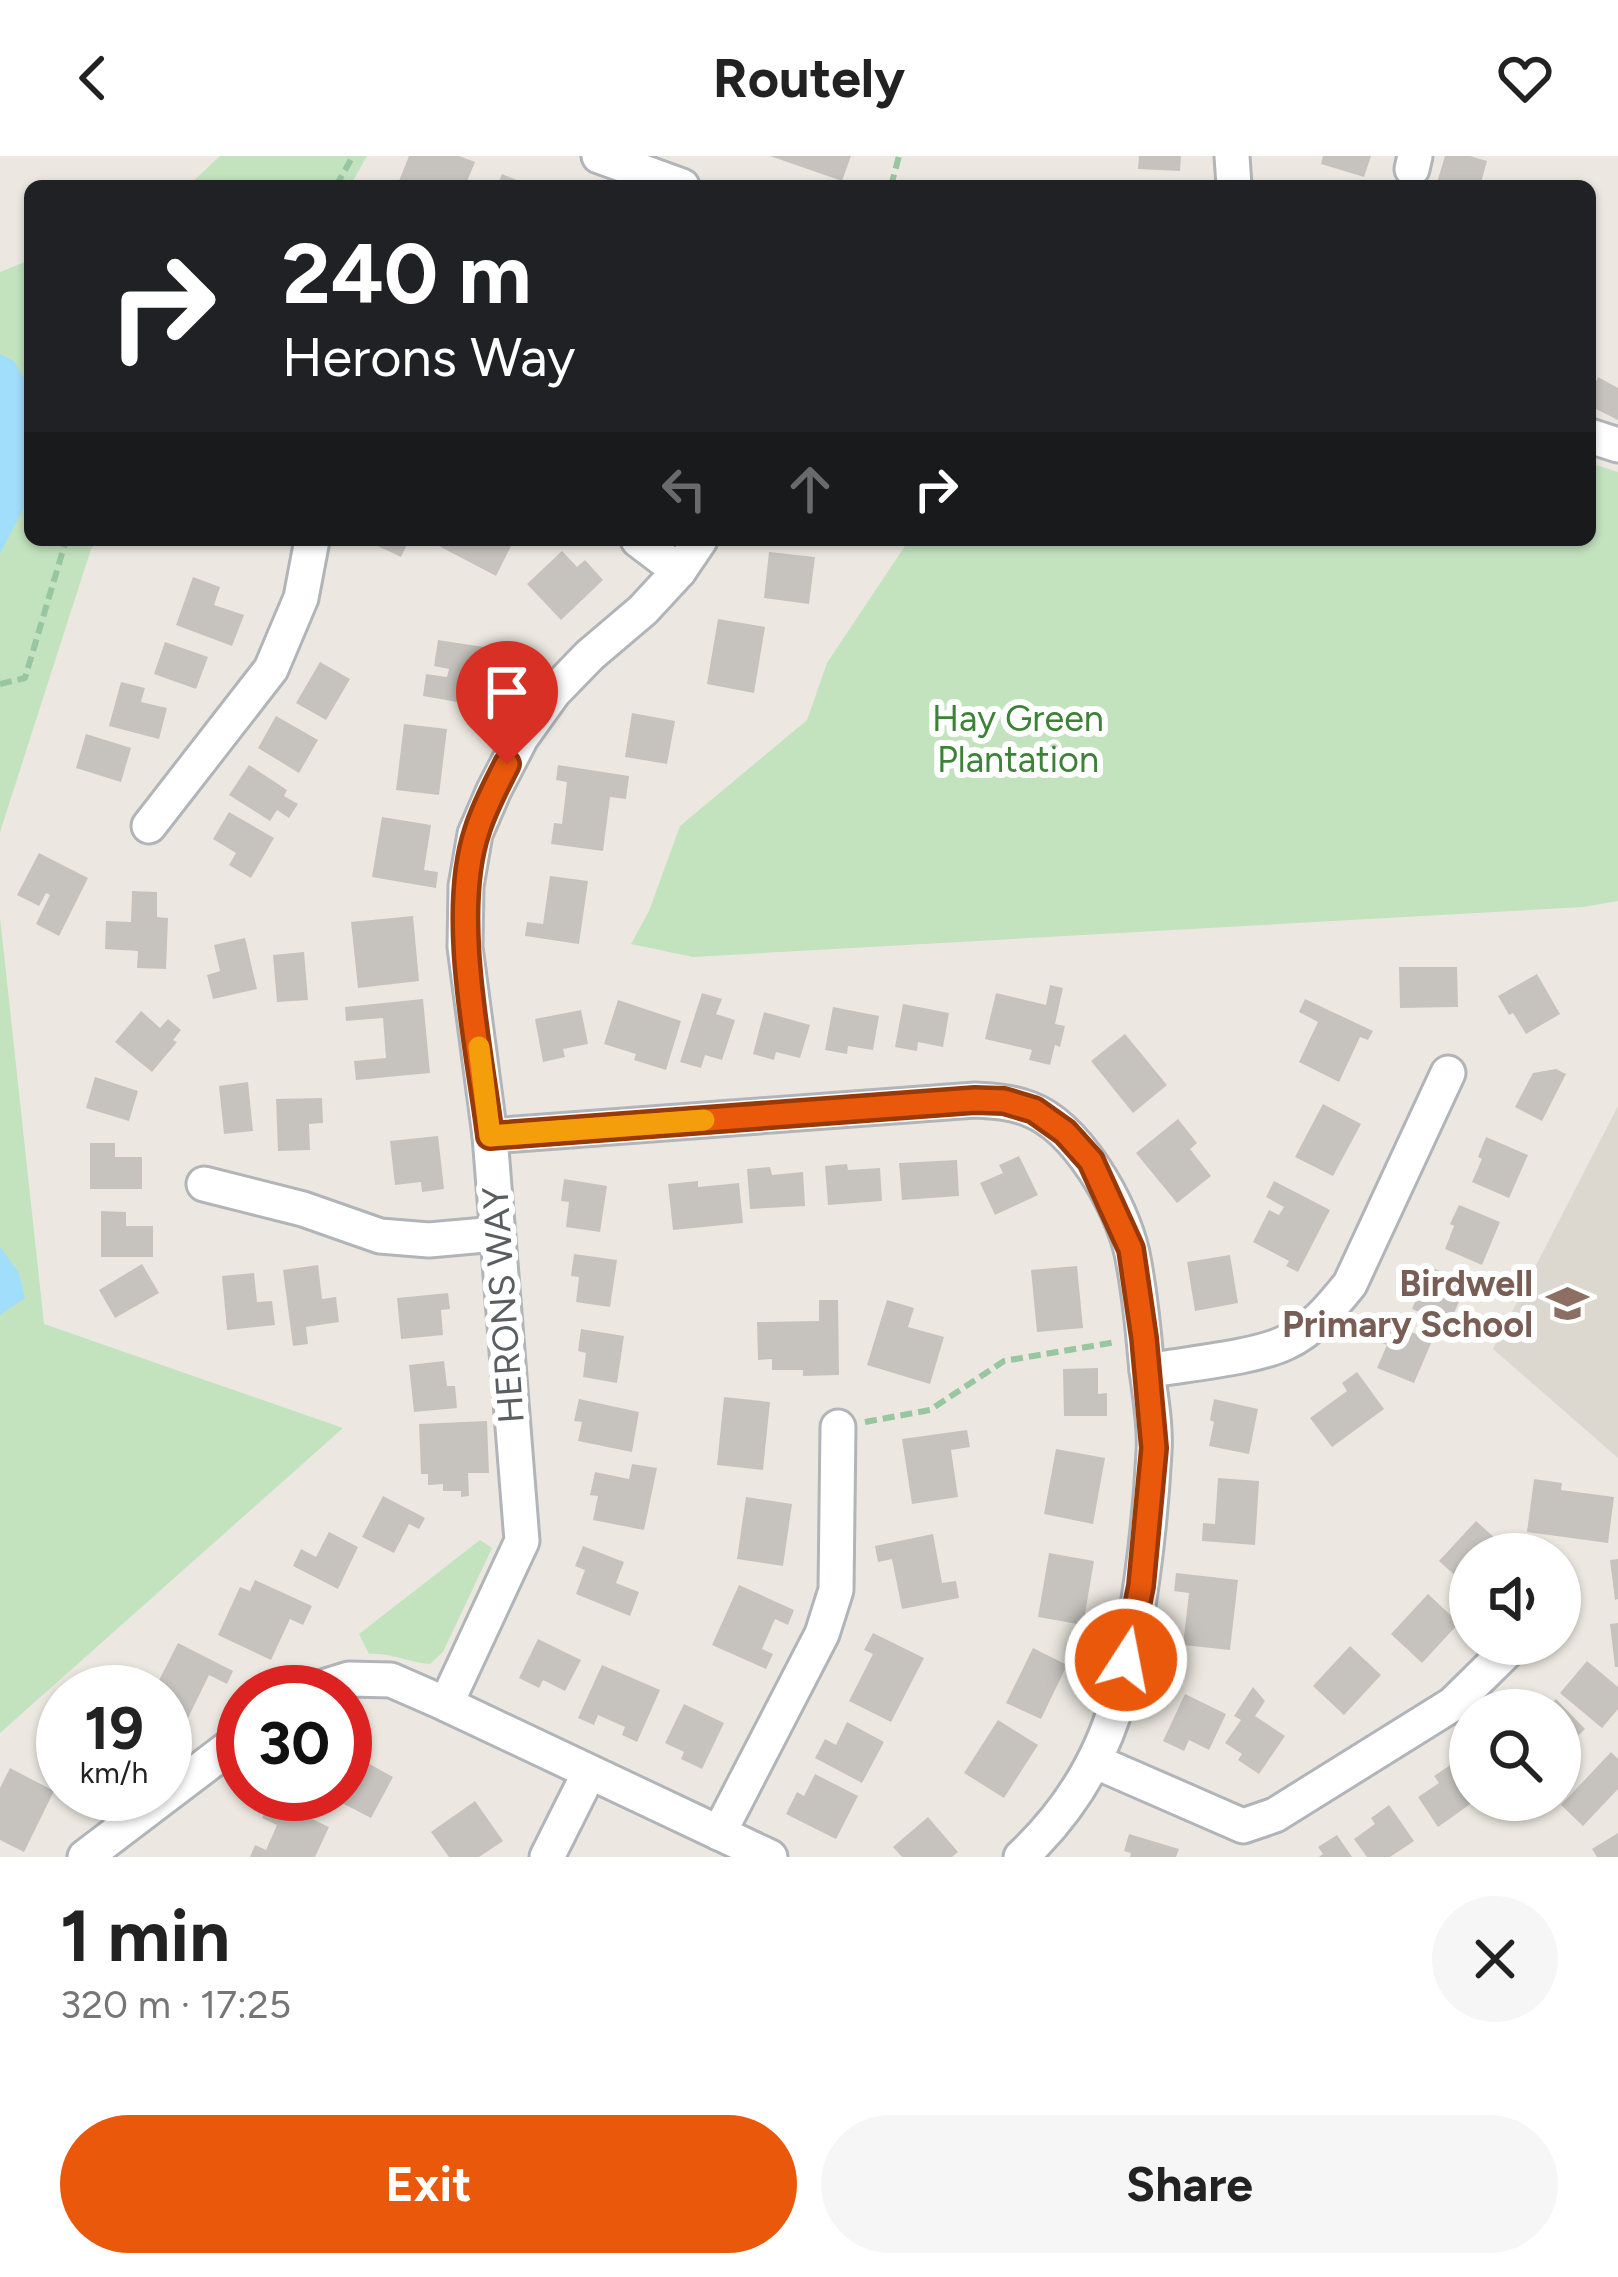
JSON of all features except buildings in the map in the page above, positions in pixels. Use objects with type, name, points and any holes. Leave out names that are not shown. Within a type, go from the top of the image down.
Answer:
[{"type":"street","points":[[599,156],[665,180]]},
{"type":"street","points":[[149,826],[271,669],[301,598],[310,546]]},
{"type":"street","points":[[646,546],[680,571]]},
{"type":"street","name":"HERONS WAY","points":[[446,1704],[522,1541],[490,1136],[466,947],[466,886],[475,835],[521,738],[554,692],[643,610],[696,546]]},
{"type":"street","points":[[1145,1354],[1246,1354],[1287,1342],[1327,1312],[1350,1284],[1448,1073]]},
{"type":"street","points":[[490,1136],[1004,1101],[1034,1110],[1065,1132],[1091,1161],[1131,1249],[1145,1354],[1154,1448],[1141,1586],[1119,1696],[1094,1761],[1068,1806],[1021,1857]]},
{"type":"street","points":[[204,1184],[303,1209],[380,1236],[429,1240],[496,1234]]},
{"type":"street","points":[[719,1834],[822,1634],[836,1590],[838,1427]]},
{"type":"street","points":[[1094,1761],[1243,1826],[1275,1815],[1453,1704],[1493,1665]]},
{"type":"street","points":[[372,1680],[391,1680],[446,1704],[770,1857]]},
{"type":"street","points":[[85,1857],[216,1758]]},
{"type":"street","points":[[547,1857],[590,1773]]},
{"type":"path","points":[[0,683],[25,678],[64,546]]},
{"type":"path","points":[[838,1427],[930,1410],[1004,1361],[1145,1354]]},
{"type":"shaded area","name":"Birdwell Primary School","points":[[1618,1106],[1618,1458],[1493,1349]]},
{"type":"green space","points":[[220,156],[367,156],[353,180],[194,180]]},
{"type":"green space","points":[[24,262],[24,546],[94,546],[0,832],[0,272]]},
{"type":"green space","name":"Hay Green Plantation","points":[[1596,465],[1618,472],[1618,901],[1583,907],[693,957],[631,944],[649,911],[680,826],[807,720],[827,663],[905,546],[1596,546]]},
{"type":"green space","points":[[0,917],[44,1324],[343,1428],[76,1665],[36,1665],[36,1701],[0,1733]]},
{"type":"green space","points":[[480,1540],[492,1548],[443,1652],[430,1664],[369,1654],[359,1634]]},
{"type":"water","points":[[0,354],[14,361],[24,378],[24,508],[0,554]]},
{"type":"water","points":[[0,1247],[19,1273],[25,1298],[0,1315]]},
{"type":"slow traffic","points":[[479,1047],[490,1136],[704,1120]]},
{"type":"place","name":"Birdwell Primary School","points":[[1567,1304]]},
{"type":"route","points":[[507,764],[475,835],[466,886],[466,947],[490,1136],[1004,1101],[1034,1110],[1065,1132],[1091,1161],[1131,1249],[1154,1448],[1141,1586],[1126,1660]]}]
